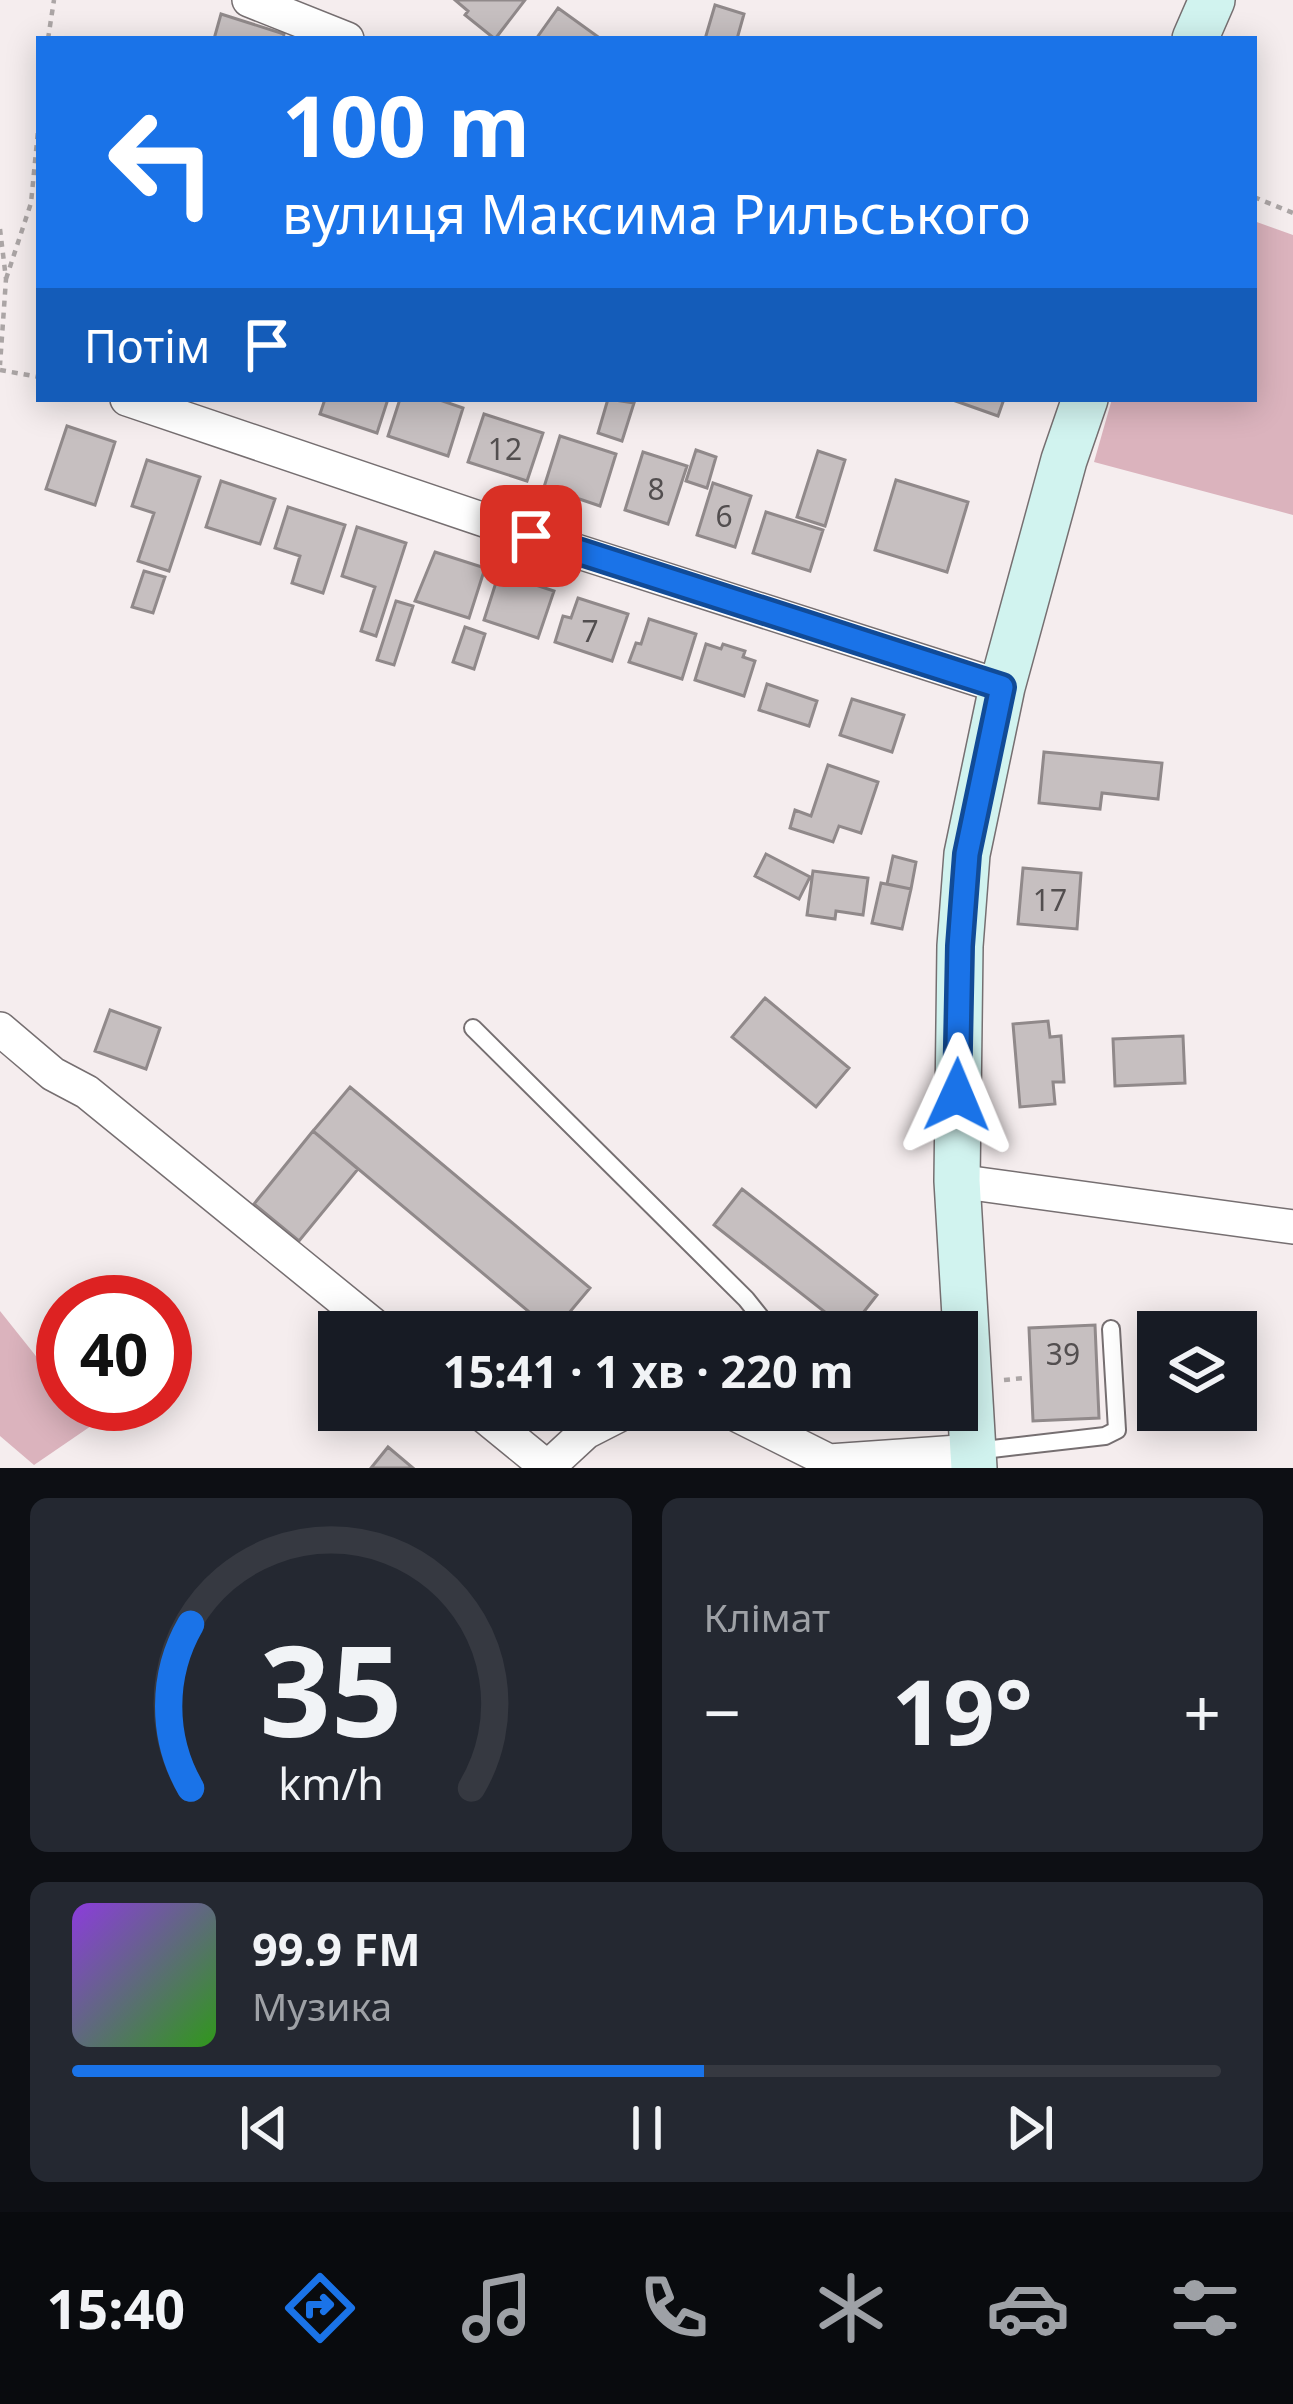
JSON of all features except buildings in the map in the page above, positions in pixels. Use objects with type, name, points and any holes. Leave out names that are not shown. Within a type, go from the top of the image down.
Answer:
[{"type":"street","points":[[249,0],[339,36]]},
{"type":"street","points":[[1196,36],[1211,0]]},
{"type":"street","points":[[136,402],[576,551],[1002,687]]},
{"type":"street","points":[[767,1431],[829,1464],[974,1460],[957,1180],[967,854],[1002,687],[1084,402]]},
{"type":"street","points":[[0,1029],[53,1074],[106,1106],[356,1311]]},
{"type":"street","points":[[957,1180],[1293,1227]]},
{"type":"street","points":[[503,1431],[548,1468],[588,1431]]},
{"type":"lane","points":[[472,1028],[756,1311]]},
{"type":"lane","points":[[974,1460],[1117,1430],[1111,1329]]},
{"type":"path","points":[[48,36],[54,0]]},
{"type":"path","points":[[6,279],[31,203],[36,152]]},
{"type":"path","points":[[1257,198],[1293,213]]},
{"type":"path","points":[[0,230],[6,279],[0,368],[36,376]]},
{"type":"shaded area","points":[[1257,222],[1293,235],[1293,515],[1094,462],[1111,402],[1257,402]]},
{"type":"shaded area","points":[[0,1311],[36,1356],[36,1431],[84,1431],[34,1465],[0,1436]]},
{"type":"route","points":[[531,536],[1002,687],[967,854],[957,1095]]}]
